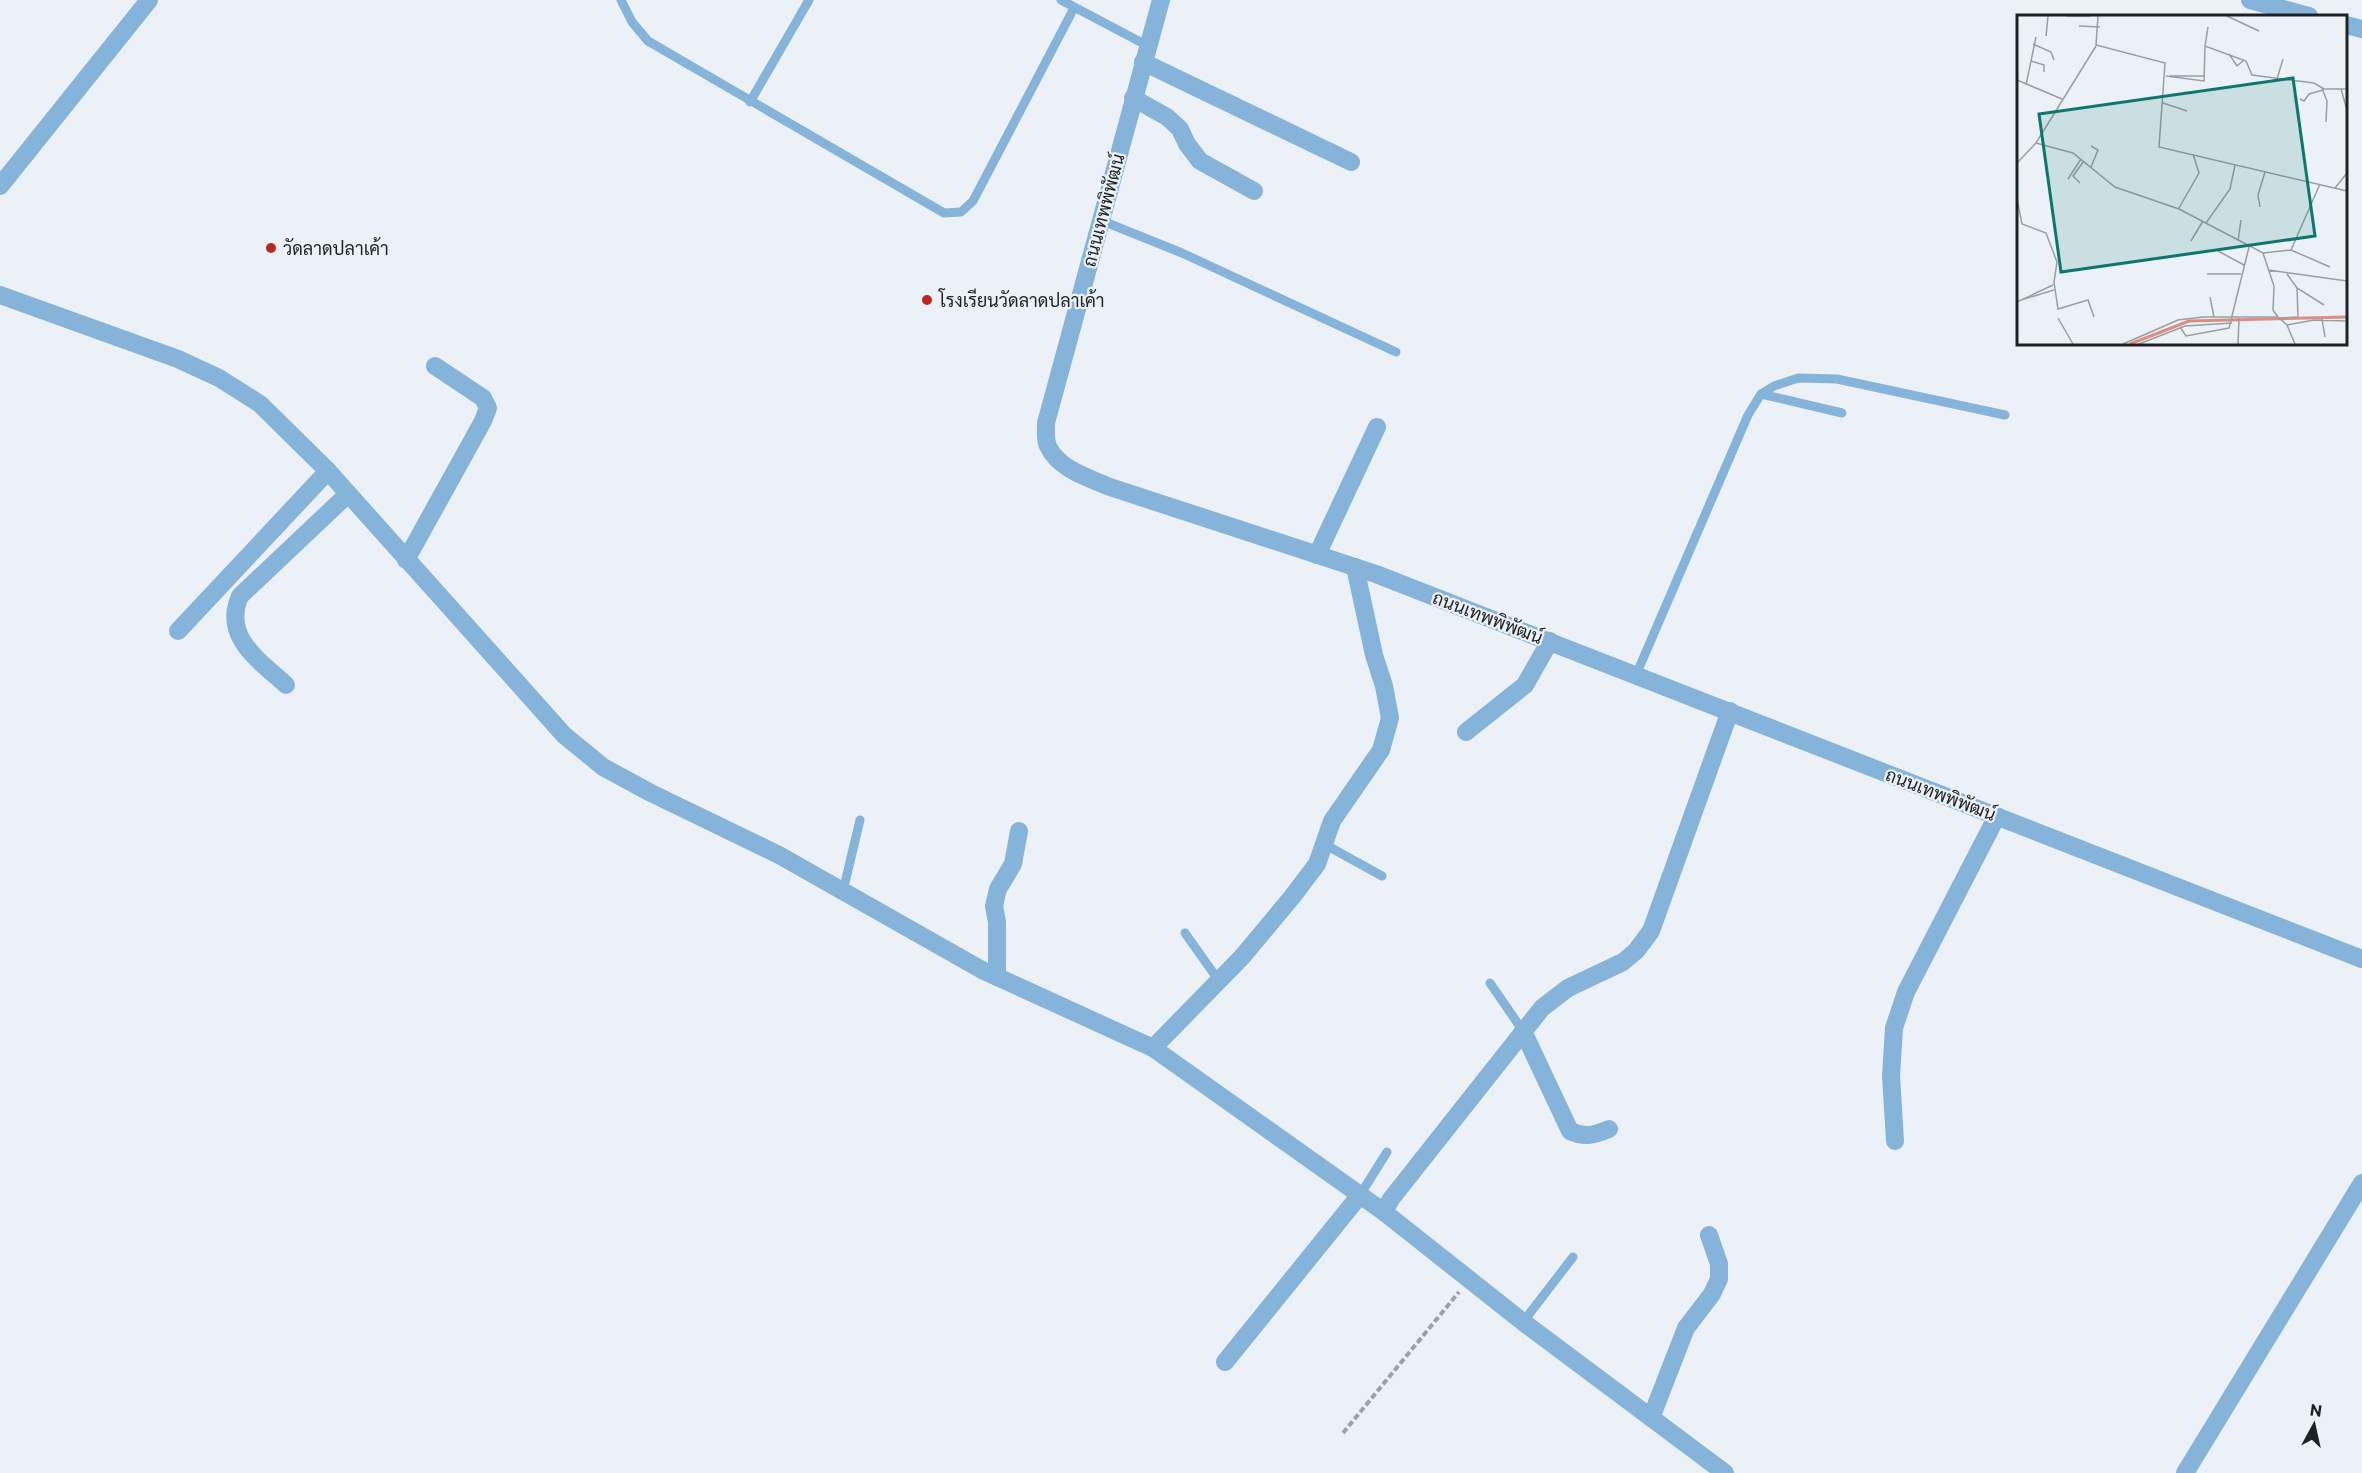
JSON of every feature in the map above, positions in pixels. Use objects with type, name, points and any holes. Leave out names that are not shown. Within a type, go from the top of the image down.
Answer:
[{"type":"street","points":[[0,186],[149,0]]},
{"type":"street","name":"ถนนเทพพิพัฒน์","points":[[1161,0],[1046,423],[1047,444],[1055,458],[1075,471],[1110,487],[1355,567],[1730,711],[2362,959]]},
{"type":"street","points":[[2250,0],[2305,15]]},
{"type":"street","points":[[2347,25],[2362,29]]},
{"type":"street","points":[[1146,54],[1351,162]]},
{"type":"street","points":[[1133,98],[1167,117],[1180,129],[1187,144],[1200,161],[1254,191]]},
{"type":"street","points":[[0,295],[178,359],[219,378],[260,404],[328,471],[564,735],[603,767],[779,855],[997,977],[1153,1048],[1384,1212],[1524,1322],[1725,1473]]},
{"type":"street","points":[[406,560],[488,408],[483,398],[435,366]]},
{"type":"street","points":[[1317,555],[1377,427]]},
{"type":"street","points":[[178,632],[328,471]]},
{"type":"street","points":[[286,686],[245,646],[236,627],[234,611],[240,596],[348,494]]},
{"type":"street","points":[[1153,1048],[1242,957],[1292,897],[1317,864],[1332,821],[1381,750],[1390,718],[1355,567]]},
{"type":"street","points":[[1466,732],[1525,684],[1550,641]]},
{"type":"street","points":[[1384,1212],[1391,1199],[1542,1008],[1568,988],[1623,962],[1636,951],[1651,932],[1730,711]]},
{"type":"street","points":[[1895,1141],[1891,1076],[1894,1028],[1906,992],[1997,816]]},
{"type":"street","points":[[997,977],[997,922],[994,906],[998,889],[1013,864],[1019,831]]},
{"type":"street","points":[[1523,1032],[1570,1131],[1580,1136],[1594,1135],[1609,1129]]},
{"type":"street","points":[[2185,1473],[2362,1183]]},
{"type":"street","points":[[1225,1362],[1360,1195]]},
{"type":"street","points":[[1651,1418],[1686,1328],[1713,1294],[1719,1279],[1719,1264],[1709,1235]]},
{"type":"lane","points":[[621,0],[632,22],[648,41],[944,213],[961,212],[973,201],[1074,8]]},
{"type":"lane","points":[[750,102],[809,0]]},
{"type":"lane","points":[[1061,0],[1146,54]]},
{"type":"lane","points":[[1100,220],[1182,253],[1396,352]]},
{"type":"lane","points":[[1636,675],[1748,416],[1761,394],[1774,386],[1798,378],[1838,379],[2005,415]]},
{"type":"lane","points":[[1761,394],[1842,413]]},
{"type":"lane","points":[[843,891],[860,820]]},
{"type":"lane","points":[[1324,844],[1382,876]]},
{"type":"lane","points":[[1185,933],[1219,981]]},
{"type":"lane","points":[[1490,983],[1523,1032]]},
{"type":"lane","points":[[1360,1195],[1387,1152]]},
{"type":"lane","points":[[1524,1322],[1573,1257]]},
{"type":"path","points":[[1343,1433],[1469,1279]]},
{"type":"place","name":"วัดลาดปลาเค้า","points":[[271,248]]},
{"type":"place","name":"โรงเรียนวัดลาดปลาเค้า","points":[[927,300]]}]
